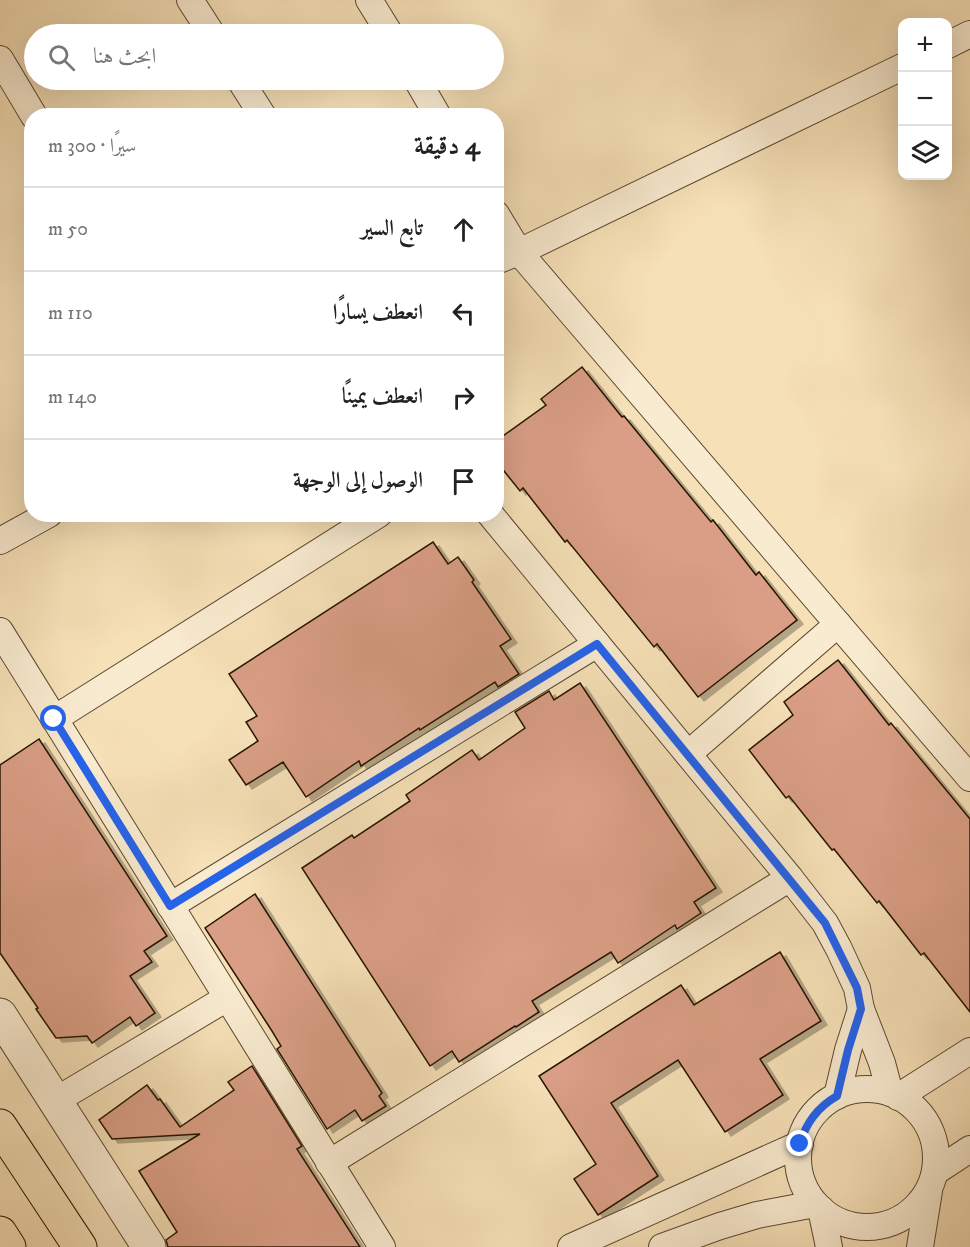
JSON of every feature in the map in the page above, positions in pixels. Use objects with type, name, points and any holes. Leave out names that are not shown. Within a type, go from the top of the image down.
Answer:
[{"type":"main road","points":[[0,1126],[80,1247]]},
{"type":"main road","points":[[0,1233],[9,1247]]},
{"type":"street","points":[[190,0],[206,24]]},
{"type":"street","points":[[369,0],[384,24]]},
{"type":"street","points":[[952,43],[970,34]]},
{"type":"street","points":[[0,59],[29,108]]},
{"type":"street","points":[[898,69],[508,256],[838,624],[970,778]]},
{"type":"street","points":[[246,90],[258,108]]},
{"type":"street","points":[[423,90],[433,108]]},
{"type":"street","points":[[0,541],[34,522]]},
{"type":"street","points":[[54,719],[366,522]]},
{"type":"street","points":[[497,522],[825,923],[857,988],[861,1009],[894,1095]]},
{"type":"street","points":[[688,754],[838,624]]},
{"type":"street","points":[[0,631],[382,1247]]},
{"type":"street","points":[[170,906],[597,644]]},
{"type":"street","points":[[329,1163],[790,878]]},
{"type":"street","points":[[55,1101],[228,998]]},
{"type":"street","points":[[837,1096],[861,1009]]},
{"type":"street","points":[[0,1015],[149,1247]]},
{"type":"street","points":[[894,1095],[970,1051]]},
{"type":"street","points":[[829,1247],[818,1207],[805,1188],[800,1170],[800,1144],[810,1119],[822,1106],[837,1096],[864,1089],[894,1095],[913,1107],[930,1128],[935,1145],[932,1181],[920,1247]]},
{"type":"street","points":[[571,1247],[800,1144]]},
{"type":"street","points":[[662,1247],[748,1218],[818,1207],[836,1220],[853,1226],[880,1227],[907,1215],[919,1204],[932,1181],[970,1149]]},
{"type":"building","points":[[582,367],[711,522],[713,520],[756,575],[759,572],[797,620],[698,697],[657,644],[654,647],[567,540],[565,542],[523,488],[520,491],[504,471],[504,435],[546,405],[541,399]]},
{"type":"building","points":[[433,542],[448,564],[458,557],[474,580],[472,582],[511,639],[500,646],[519,674],[498,687],[495,682],[361,766],[359,761],[306,797],[283,762],[246,785],[229,760],[258,741],[246,722],[257,716],[229,674]]},
{"type":"building","points":[[838,660],[889,725],[891,723],[970,819],[970,1012],[924,953],[921,955],[879,901],[877,903],[789,796],[786,798],[749,750],[793,715],[784,702]]},
{"type":"building","points":[[580,683],[716,888],[694,902],[701,913],[677,929],[675,925],[618,963],[611,952],[532,1001],[539,1012],[516,1027],[459,1062],[452,1051],[430,1066],[302,868],[352,835],[354,838],[410,801],[406,795],[472,750],[479,760],[525,728],[515,712],[549,691],[554,700]]},
{"type":"building","points":[[39,739],[167,936],[144,951],[152,962],[130,976],[155,1013],[136,1026],[130,1017],[92,1043],[87,1036],[56,1038],[0,953],[0,765]]},
{"type":"building","points":[[255,894],[382,1093],[379,1096],[386,1106],[362,1121],[355,1110],[327,1129],[277,1049],[281,1046],[272,1031],[205,928]]},
{"type":"building","points":[[780,952],[821,1021],[760,1059],[783,1095],[725,1132],[678,1060],[611,1103],[658,1176],[598,1215],[574,1179],[596,1164],[539,1076],[681,985],[694,1005]]},
{"type":"building","points":[[252,1066],[302,1146],[297,1149],[360,1247],[168,1247],[166,1240],[177,1232],[139,1171],[200,1134],[112,1139],[99,1120],[147,1085],[180,1127],[234,1090],[228,1082]]},
{"type":"route","points":[[54,719],[170,906],[597,644],[825,923],[857,988],[861,1009],[837,1096],[822,1106],[810,1119],[800,1144]]}]
